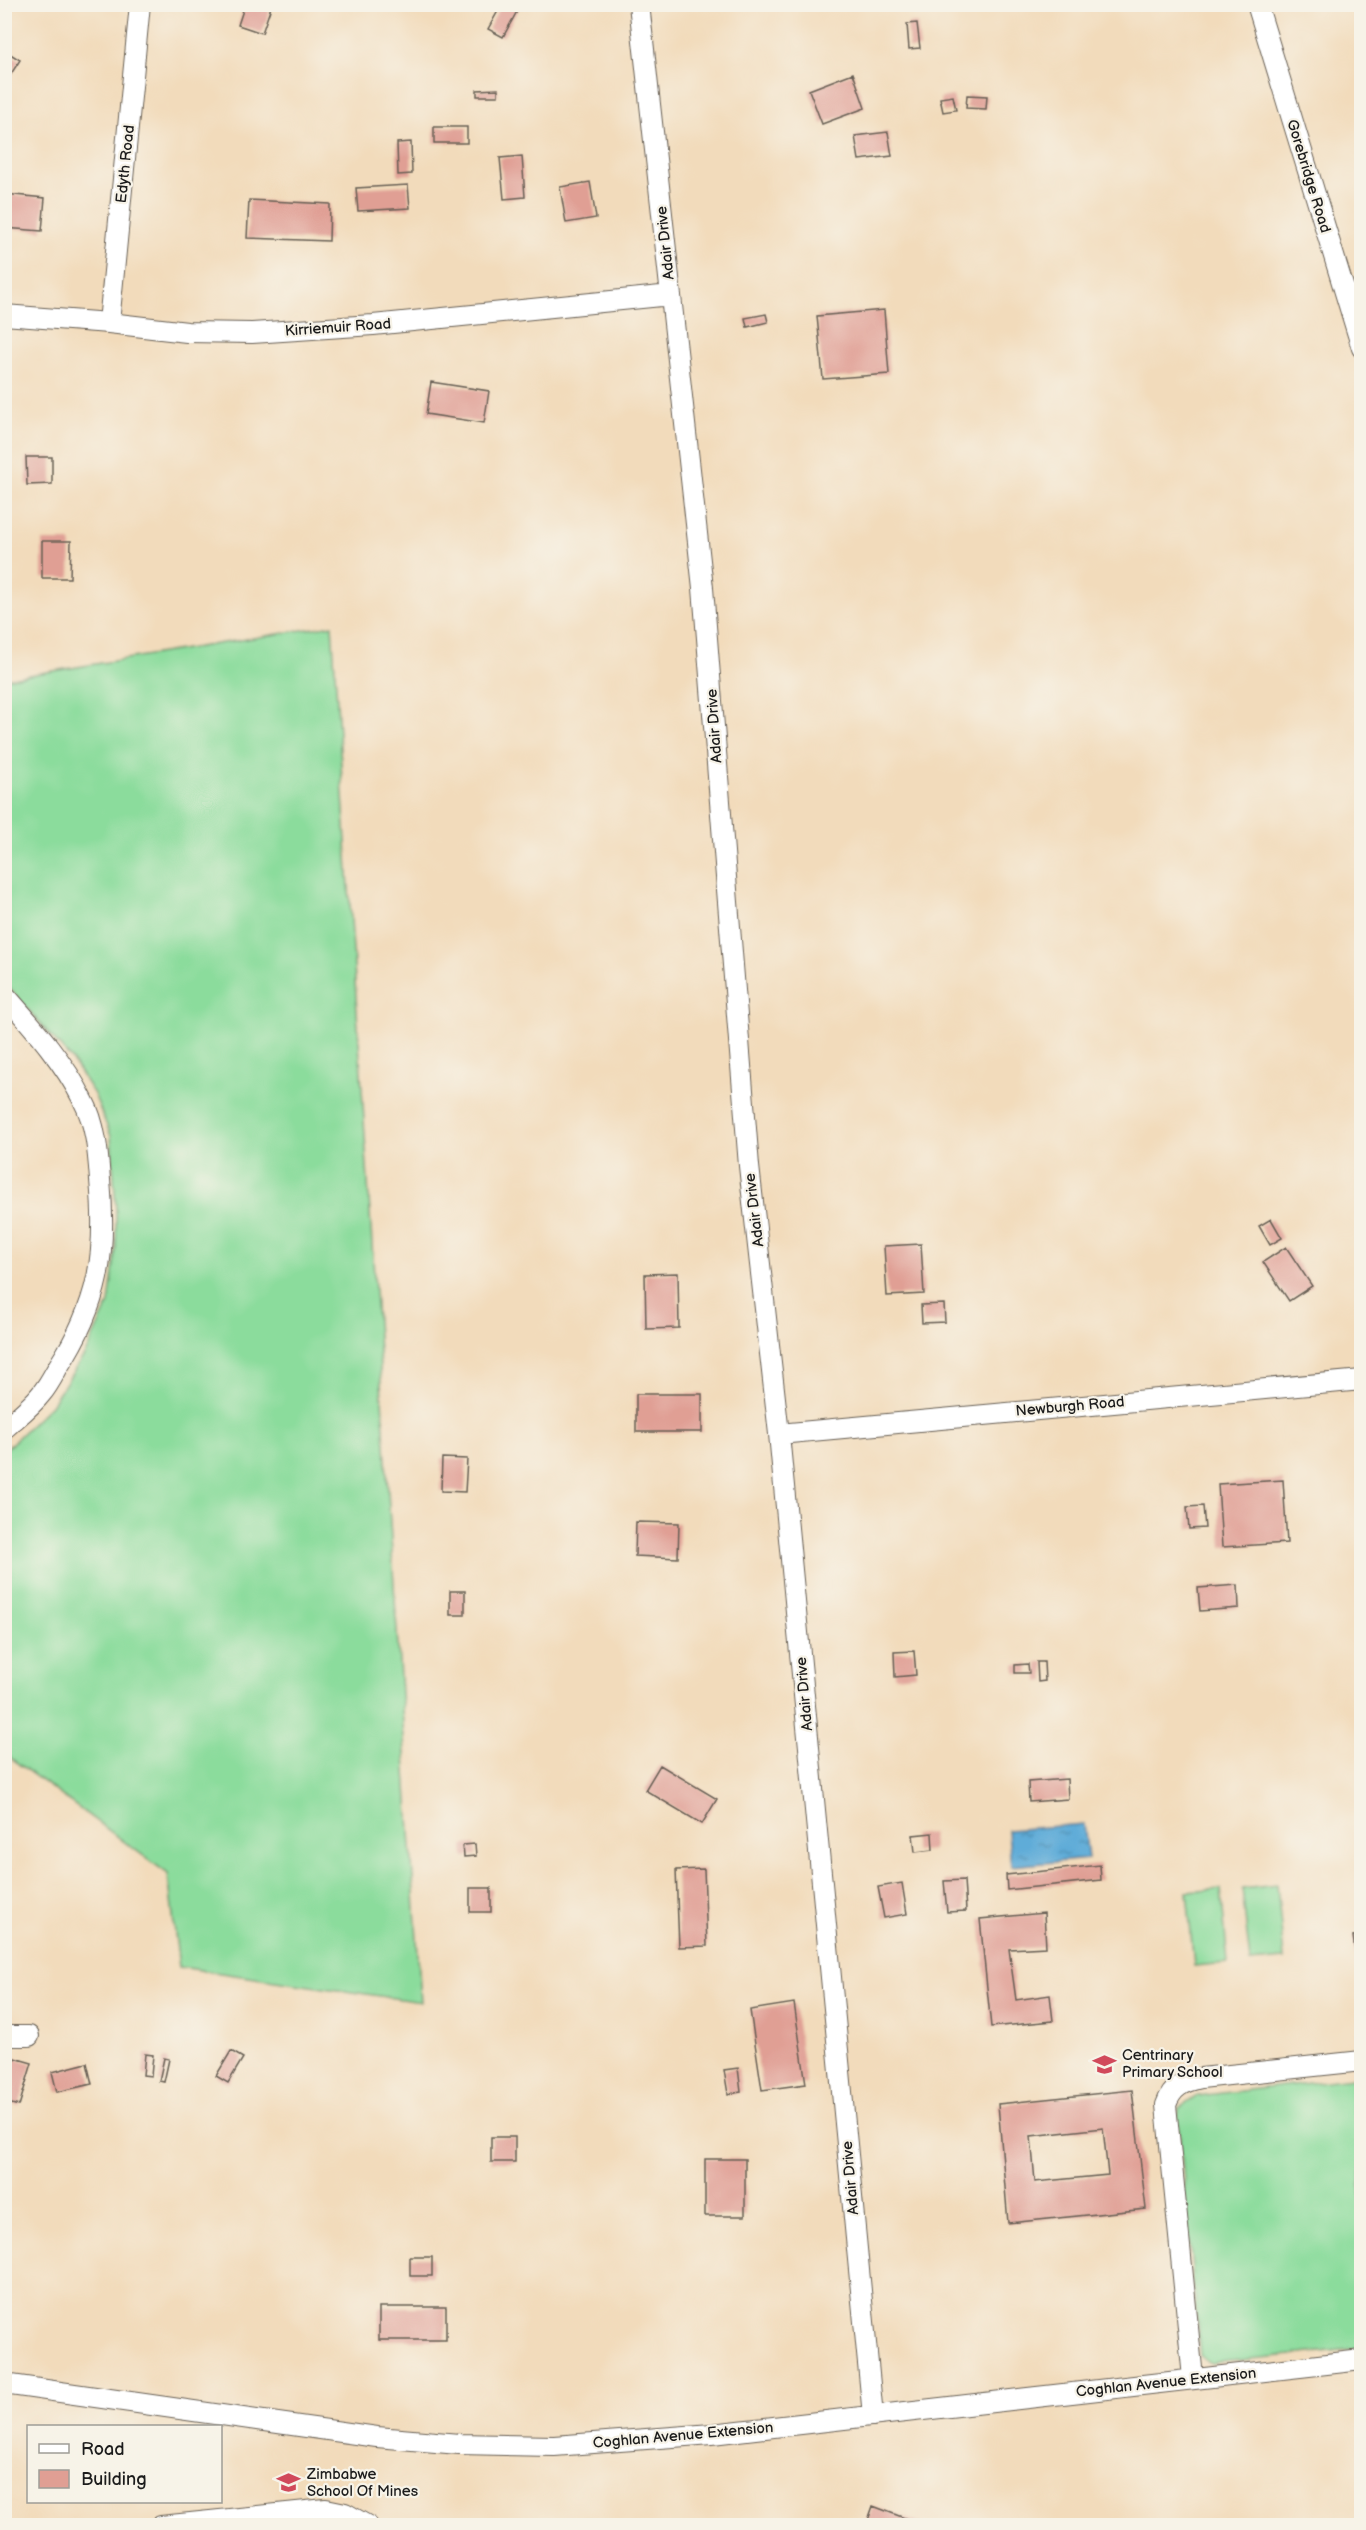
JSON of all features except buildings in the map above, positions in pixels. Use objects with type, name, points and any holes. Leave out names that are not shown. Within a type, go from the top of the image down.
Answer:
[{"type":"street","name":"Edyth Road","points":[[109,323],[140,4]]},
{"type":"street","name":"Adair Drive","points":[[639,4],[703,588],[748,1166],[779,1434],[873,2416]]},
{"type":"street","name":"Gorebridge Road","points":[[1257,4],[1362,348]]},
{"type":"street","name":"Kirriemuir Road","points":[[4,315],[187,332],[252,333],[373,325],[670,295]]},
{"type":"street","points":[[4,994],[45,1041],[84,1102],[96,1141],[104,1213],[101,1256],[93,1302],[74,1344],[41,1395],[4,1429]]},
{"type":"street","name":"Newburgh Road","points":[[779,1434],[1362,1380]]},
{"type":"street","points":[[4,2036],[29,2036]]},
{"type":"street","points":[[1193,2378],[1166,2105],[1171,2092],[1178,2086],[1201,2078],[1362,2061]]},
{"type":"street","name":"Coghlan Avenue Extension","points":[[4,2384],[377,2437],[459,2444],[554,2446],[712,2434],[1193,2378],[1362,2361]]},
{"type":"street","points":[[161,2526],[326,2509],[345,2513],[368,2526]]},
{"type":"green space","points":[[332,625],[421,2002],[179,1967],[168,1874],[5,1754],[5,1450],[51,1405],[85,1354],[109,1303],[116,1249],[116,1209],[111,1136],[94,1094],[71,1059],[5,983],[5,679]]},
{"type":"green space","points":[[1277,1885],[1284,1959],[1250,1962],[1242,1889]]},
{"type":"green space","points":[[1221,1889],[1228,1963],[1194,1966],[1187,1892]]},
{"type":"green space","points":[[1361,2077],[1361,2348],[1211,2363],[1200,2356],[1179,2109],[1197,2096]]},
{"type":"water","points":[[1084,1824],[1088,1859],[1011,1866],[1008,1830]]},
{"type":"place","name":"Centrinary Primary School","points":[[1104,2064]]},
{"type":"place","name":"Zimbabwe School Of Mines","points":[[289,2483]]}]
